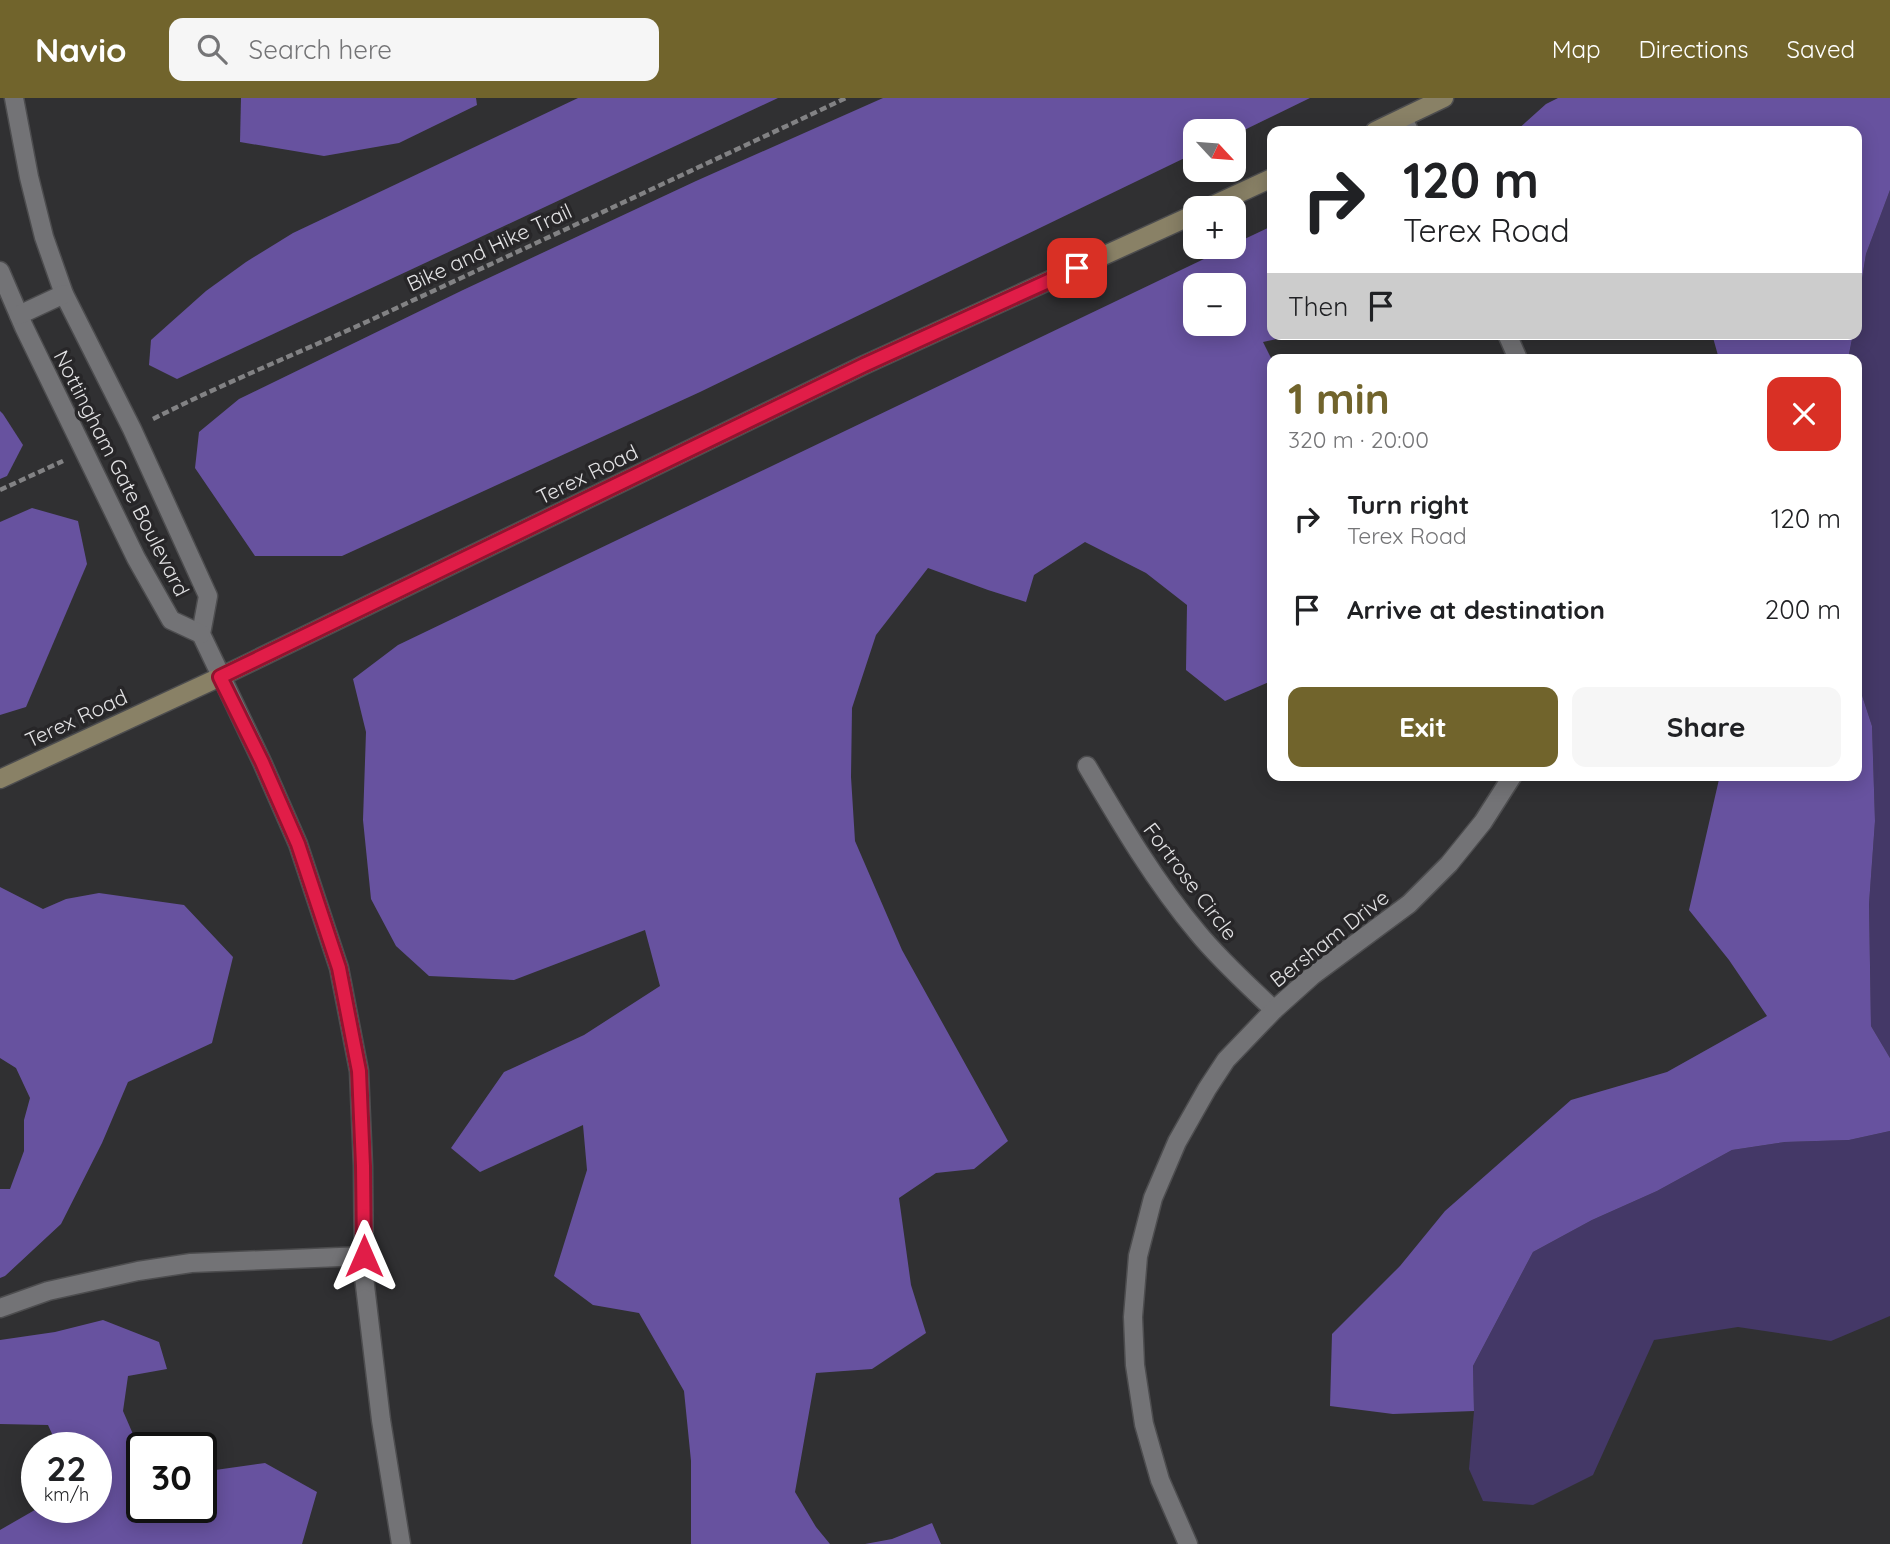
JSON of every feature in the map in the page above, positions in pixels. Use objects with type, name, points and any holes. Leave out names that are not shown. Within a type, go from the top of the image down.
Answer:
[{"type":"main road","points":[[1406,125],[1444,98]]},
{"type":"main road","points":[[1233,196],[1267,180]]},
{"type":"main road","name":"Terex Road","points":[[0,779],[220,677],[864,365],[1183,219]]},
{"type":"street","name":"Nottingham Gate Boulevard","points":[[0,271],[136,558],[171,620],[201,634],[208,596],[132,429],[64,295],[44,237],[14,98]]},
{"type":"street","points":[[19,315],[64,295]]},
{"type":"street","points":[[201,634],[298,844],[339,968],[359,1071],[364,1276],[381,1420],[401,1544]]},
{"type":"street","name":"Fortrose Circle","points":[[1087,766],[1137,850],[1196,931],[1274,1010]]},
{"type":"street","name":"Bersham Drive","points":[[1188,1544],[1160,1480],[1144,1424],[1135,1366],[1133,1317],[1138,1256],[1153,1198],[1177,1142],[1226,1060],[1312,975],[1409,904],[1449,864],[1475,832],[1509,781]]},
{"type":"street","points":[[0,1308],[48,1291],[138,1271],[191,1263],[364,1256]]},
{"type":"path","name":"Bike and Hike Trail","points":[[145,423],[846,98]]},
{"type":"path","points":[[0,490],[73,457]]},
{"type":"shaded area","points":[[241,98],[476,98],[477,105],[399,143],[324,156],[240,142]]},
{"type":"shaded area","points":[[578,98],[778,98],[177,379],[149,365],[151,340],[206,291],[246,262],[293,233]]},
{"type":"shaded area","points":[[883,98],[1310,98],[1246,129],[1246,119],[1183,119],[1183,159],[700,392],[342,556],[255,556],[195,468],[199,432],[239,399],[696,181]]},
{"type":"shaded area","points":[[1558,98],[1890,98],[1890,190],[1866,254],[1862,278],[1862,126],[1522,126],[1546,104]]},
{"type":"shaded area","points":[[1890,190],[1890,1058],[1871,1026],[1869,904],[1875,821],[1872,726],[1862,695],[1862,354],[1849,354],[1852,340],[1862,340],[1862,278],[1866,254]]},
{"type":"shaded area","points":[[1267,228],[1267,340],[1272,340],[1263,342],[1269,354],[1267,683],[1225,701],[1186,670],[1187,605],[1146,573],[1085,542],[1034,575],[1026,602],[928,568],[876,635],[852,708],[851,777],[855,841],[902,950],[1008,1141],[974,1169],[936,1173],[899,1198],[911,1285],[926,1333],[872,1369],[816,1373],[795,1492],[816,1527],[830,1544],[691,1544],[691,1461],[684,1391],[639,1313],[593,1305],[554,1276],[587,1170],[583,1125],[480,1172],[451,1148],[504,1072],[584,1035],[660,986],[645,930],[514,980],[429,976],[396,946],[371,899],[363,820],[366,732],[353,679],[398,645],[1204,259],[1246,259],[1246,238]]},
{"type":"shaded area","points":[[1714,340],[1852,340],[1849,354],[1718,354]]},
{"type":"shaded area","points":[[0,411],[23,445],[7,476],[0,479]]},
{"type":"shaded area","points":[[32,508],[78,521],[87,564],[26,707],[0,715],[0,522]]},
{"type":"shaded area","points":[[1862,695],[1872,726],[1875,821],[1869,904],[1871,1026],[1890,1058],[1890,1131],[1849,1140],[1785,1142],[1732,1150],[1657,1191],[1592,1220],[1533,1252],[1473,1366],[1474,1411],[1393,1414],[1330,1406],[1332,1334],[1400,1266],[1445,1211],[1571,1100],[1667,1072],[1767,1016],[1729,960],[1689,910],[1719,781],[1862,781]]},
{"type":"shaded area","points":[[0,887],[43,909],[66,899],[99,893],[184,905],[233,957],[212,1043],[128,1082],[102,1143],[61,1224],[0,1278],[0,1189],[10,1189],[24,1151],[24,1120],[30,1098],[16,1068],[0,1058]]},
{"type":"shaded area","points":[[1890,1131],[1890,1316],[1831,1341],[1738,1327],[1654,1340],[1593,1475],[1533,1505],[1483,1501],[1469,1469],[1474,1411],[1473,1366],[1533,1252],[1592,1220],[1657,1191],[1732,1150],[1785,1142],[1849,1140]]},
{"type":"shaded area","points":[[103,1320],[159,1342],[167,1369],[128,1376],[123,1411],[132,1432],[126,1432],[126,1523],[217,1523],[217,1470],[265,1463],[317,1492],[302,1544],[0,1544],[0,1530],[21,1518],[21,1523],[112,1523],[112,1432],[51,1432],[48,1425],[0,1424],[0,1340],[55,1332]]},
{"type":"shaded area","points":[[932,1523],[941,1544],[865,1544],[892,1539]]},
{"type":"route","points":[[364,1256],[359,1071],[339,968],[298,844],[220,677],[864,365],[1077,268]]}]
